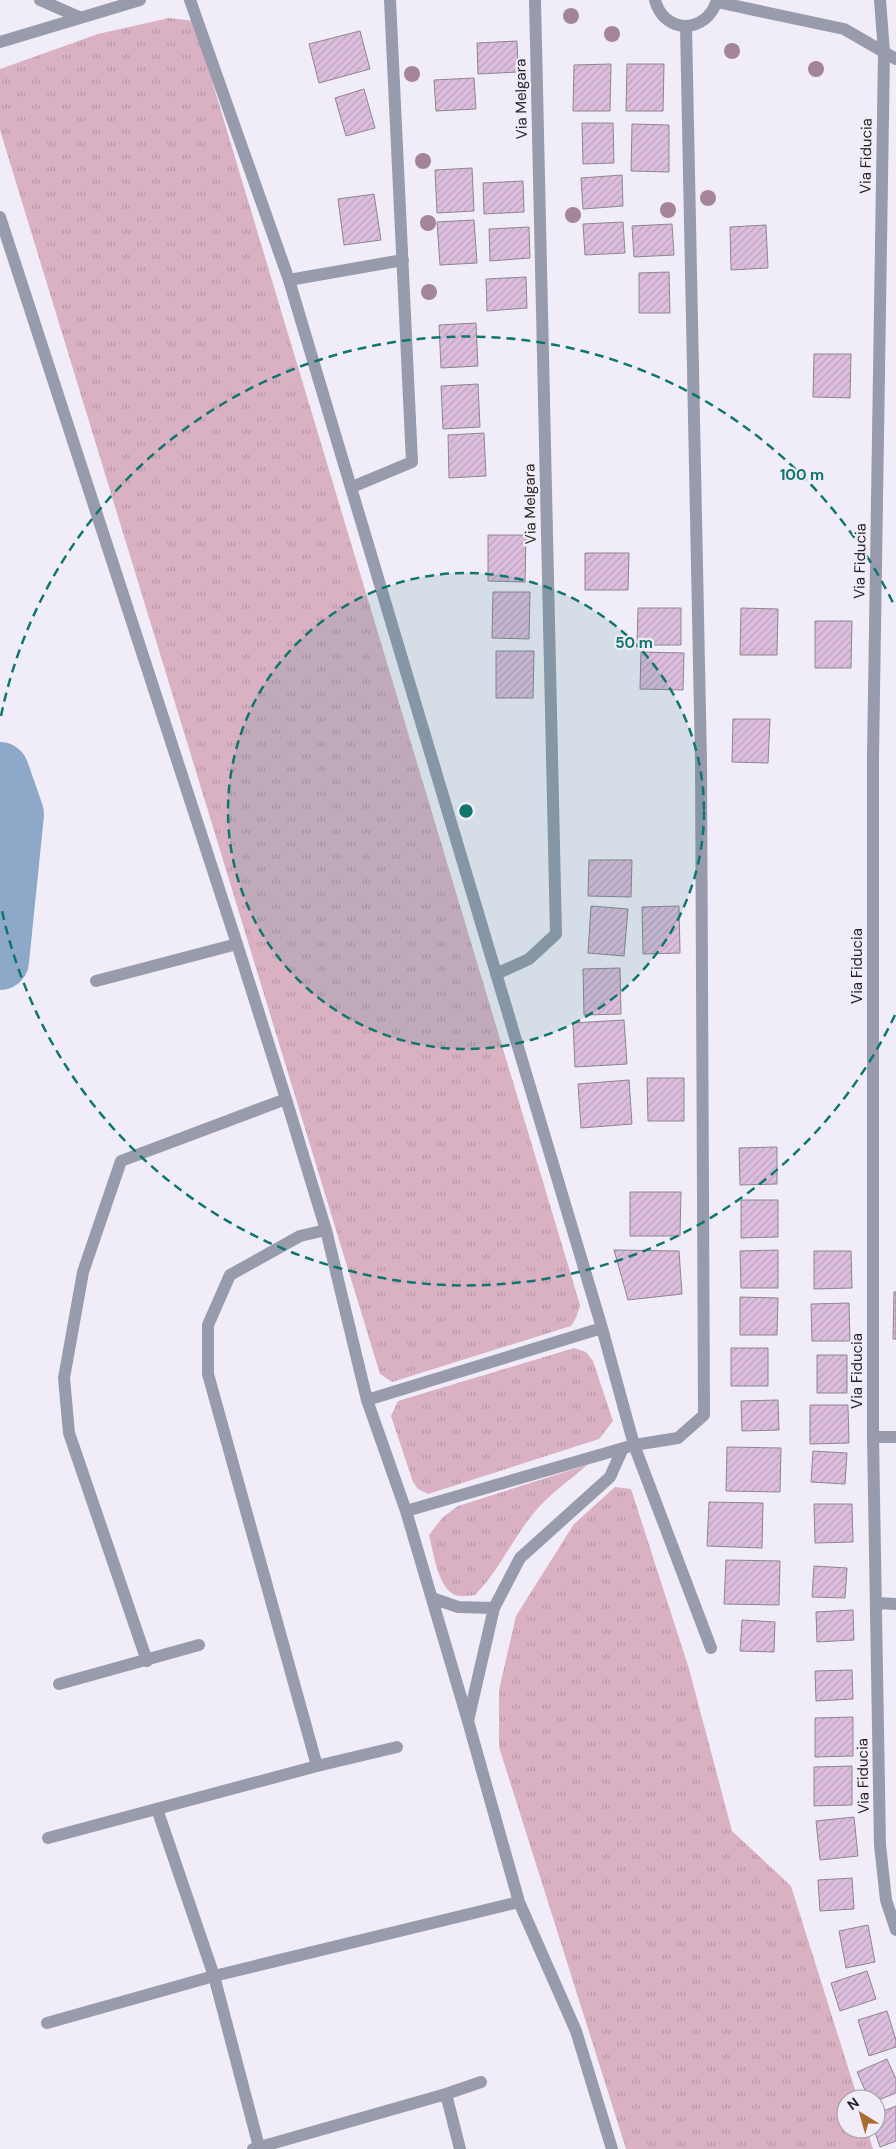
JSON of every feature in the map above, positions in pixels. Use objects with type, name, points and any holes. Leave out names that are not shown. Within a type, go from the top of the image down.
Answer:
[{"type":"street","points":[[40,0],[80,17]]},
{"type":"street","points":[[0,42],[140,0]]},
{"type":"street","points":[[190,0],[289,280],[352,487],[602,1328],[629,1447],[711,1648]]},
{"type":"street","points":[[352,487],[412,462],[390,0]]},
{"type":"street","name":"Via Melgara","points":[[496,974],[529,959],[556,934],[535,0]]},
{"type":"street","points":[[656,0],[661,14],[672,23],[686,26],[699,23],[710,15],[717,1],[844,29],[896,59]]},
{"type":"street","name":"Via Fiducia","points":[[880,0],[884,52],[873,757],[874,1437],[880,1845],[886,1900],[896,1930]]},
{"type":"street","points":[[406,1511],[629,1447],[678,1438],[704,1415],[701,752],[686,26]]},
{"type":"street","points":[[0,217],[286,1099],[326,1230],[367,1400],[406,1511],[519,1902],[576,2031],[612,2149]]},
{"type":"street","points":[[289,280],[403,260]]},
{"type":"street","points":[[96,981],[237,944]]},
{"type":"street","points":[[147,1661],[69,1433],[64,1378],[83,1272],[121,1161],[286,1099]]},
{"type":"street","points":[[317,1766],[208,1374],[208,1325],[230,1275],[300,1236],[326,1230]]},
{"type":"street","points":[[367,1400],[602,1328]]},
{"type":"street","points":[[874,1437],[896,1437]]},
{"type":"street","points":[[468,1721],[494,1608],[520,1558],[610,1477],[629,1447]]},
{"type":"street","points":[[432,1598],[458,1607],[494,1608]]},
{"type":"street","points":[[877,1603],[896,1604]]},
{"type":"street","points":[[59,1684],[199,1645]]},
{"type":"street","points":[[48,1838],[317,1766],[397,1747]]},
{"type":"street","points":[[158,1810],[214,1976],[256,2148],[446,2094],[481,2082]]},
{"type":"street","points":[[47,2023],[214,1976],[519,1902]]},
{"type":"street","points":[[446,2094],[460,2149]]},
{"type":"green space","points":[[169,18],[194,21],[580,1305],[571,1326],[392,1382],[380,1374],[0,130],[0,69],[98,34]]},
{"type":"green space","points":[[574,1348],[586,1352],[593,1361],[613,1421],[599,1439],[428,1494],[418,1489],[413,1482],[391,1416],[398,1401]]},
{"type":"green space","points":[[587,1465],[539,1507],[525,1524],[491,1576],[475,1595],[459,1596],[449,1591],[440,1577],[429,1535],[443,1517],[458,1506]]},
{"type":"green space","points":[[615,1487],[631,1489],[689,1669],[732,1831],[791,1886],[855,2089],[836,2089],[836,2139],[870,2139],[873,2149],[626,2149],[499,1747],[499,1690],[516,1616],[574,1524]]},
{"type":"building","points":[[360,31],[370,69],[319,83],[309,44]]},
{"type":"building","points":[[517,41],[518,72],[478,74],[477,43]]},
{"type":"building","points":[[611,64],[610,111],[573,111],[574,65]]},
{"type":"building","points":[[627,64],[664,64],[663,111],[626,111]]},
{"type":"building","points":[[474,78],[476,109],[436,111],[434,80]]},
{"type":"building","points":[[364,89],[375,128],[346,136],[335,98]]},
{"type":"building","points":[[582,123],[613,123],[614,163],[583,164]]},
{"type":"building","points":[[632,124],[669,125],[669,172],[631,171]]},
{"type":"building","points":[[472,168],[474,211],[437,213],[435,170]]},
{"type":"building","points":[[622,175],[623,206],[583,209],[581,178]]},
{"type":"building","points":[[523,181],[524,212],[484,214],[483,183]]},
{"type":"building","points":[[374,194],[381,240],[344,245],[338,199]]},
{"type":"building","points":[[474,220],[477,263],[440,265],[437,222]]},
{"type":"building","points":[[623,222],[625,253],[585,255],[583,224]]},
{"type":"building","points":[[672,224],[674,255],[634,257],[632,226]]},
{"type":"building","points":[[766,225],[768,268],[731,270],[730,227]]},
{"type":"building","points":[[529,227],[530,258],[490,261],[489,229]]},
{"type":"building","points":[[669,272],[670,313],[639,313],[639,273]]},
{"type":"building","points":[[526,277],[527,308],[487,311],[486,279]]},
{"type":"building","points":[[476,323],[478,366],[441,368],[439,325]]},
{"type":"building","points":[[814,354],[851,354],[850,398],[813,397]]},
{"type":"building","points":[[478,384],[480,427],[443,429],[441,386]]},
{"type":"building","points":[[484,433],[486,476],[449,478],[448,435]]},
{"type":"building","points":[[488,535],[526,535],[525,582],[488,581]]},
{"type":"building","points":[[585,553],[629,553],[628,590],[585,590]]},
{"type":"building","points":[[493,592],[530,592],[529,639],[492,638]]},
{"type":"building","points":[[638,608],[681,608],[681,645],[637,645]]},
{"type":"building","points":[[741,608],[778,609],[777,655],[740,655]]},
{"type":"building","points":[[815,621],[852,621],[851,668],[815,668]]},
{"type":"building","points":[[496,651],[534,651],[533,698],[496,698]]},
{"type":"building","points":[[641,652],[684,653],[683,690],[640,689]]},
{"type":"building","points":[[733,719],[770,719],[768,763],[732,762]]},
{"type":"building","points":[[589,860],[632,860],[631,897],[588,896]]},
{"type":"building","points":[[591,906],[628,909],[624,956],[588,953]]},
{"type":"building","points":[[679,906],[680,953],[643,954],[642,907]]},
{"type":"building","points":[[620,968],[621,1014],[584,1015],[583,969]]},
{"type":"building","points":[[624,1020],[627,1064],[575,1067],[573,1023]]},
{"type":"building","points":[[647,1078],[684,1078],[684,1121],[648,1121]]},
{"type":"building","points":[[629,1080],[632,1124],[581,1128],[578,1084]]},
{"type":"building","points":[[777,1147],[777,1184],[740,1185],[739,1148]]},
{"type":"building","points":[[630,1192],[681,1192],[680,1236],[630,1236]]},
{"type":"building","points":[[741,1200],[778,1200],[778,1237],[741,1238]]},
{"type":"building","points":[[614,1250],[679,1251],[682,1294],[628,1300]]},
{"type":"building","points":[[778,1250],[778,1288],[741,1288],[740,1251]]},
{"type":"building","points":[[814,1251],[851,1251],[852,1288],[814,1289]]},
{"type":"building","points":[[894,1292],[896,1292],[896,1339],[893,1339]]},
{"type":"building","points":[[740,1297],[778,1298],[777,1335],[740,1335]]},
{"type":"building","points":[[849,1303],[850,1341],[812,1341],[811,1304]]},
{"type":"building","points":[[731,1348],[768,1348],[768,1386],[731,1386]]},
{"type":"building","points":[[817,1355],[847,1355],[847,1393],[817,1393]]},
{"type":"building","points":[[778,1400],[779,1430],[742,1431],[741,1401]]},
{"type":"building","points":[[810,1405],[848,1405],[849,1443],[810,1444]]},
{"type":"building","points":[[727,1447],[781,1448],[780,1492],[726,1491]]},
{"type":"building","points":[[813,1451],[847,1453],[845,1484],[811,1482]]},
{"type":"building","points":[[709,1502],[763,1503],[762,1548],[707,1546]]},
{"type":"building","points":[[814,1504],[852,1504],[853,1542],[815,1543]]},
{"type":"building","points":[[726,1560],[780,1561],[779,1605],[724,1604]]},
{"type":"building","points":[[814,1566],[847,1568],[845,1598],[812,1597]]},
{"type":"building","points":[[853,1610],[854,1640],[817,1642],[816,1612]]},
{"type":"building","points":[[742,1620],[775,1622],[774,1652],[740,1651]]},
{"type":"building","points":[[852,1670],[853,1699],[816,1701],[815,1671]]},
{"type":"building","points":[[853,1717],[853,1756],[815,1757],[815,1718]]},
{"type":"building","points":[[852,1766],[852,1805],[814,1806],[814,1767]]},
{"type":"building","points":[[854,1817],[858,1856],[820,1860],[816,1821]]},
{"type":"building","points":[[852,1878],[854,1909],[820,1911],[818,1880]]},
{"type":"building","points":[[868,1925],[875,1962],[846,1968],[839,1931]]},
{"type":"building","points":[[867,1971],[876,1999],[840,2011],[831,1983]]},
{"type":"building","points":[[887,2011],[896,2040],[896,2047],[869,2056],[858,2020]]},
{"type":"building","points":[[887,2059],[896,2079],[896,2093],[886,2097],[886,2089],[865,2089],[857,2072]]},
{"type":"building","points":[[896,2106],[896,2141],[880,2147],[877,2139],[886,2139],[886,2110]]},
{"type":"waterway","points":[[0,771],[15,814],[0,961]]}]
